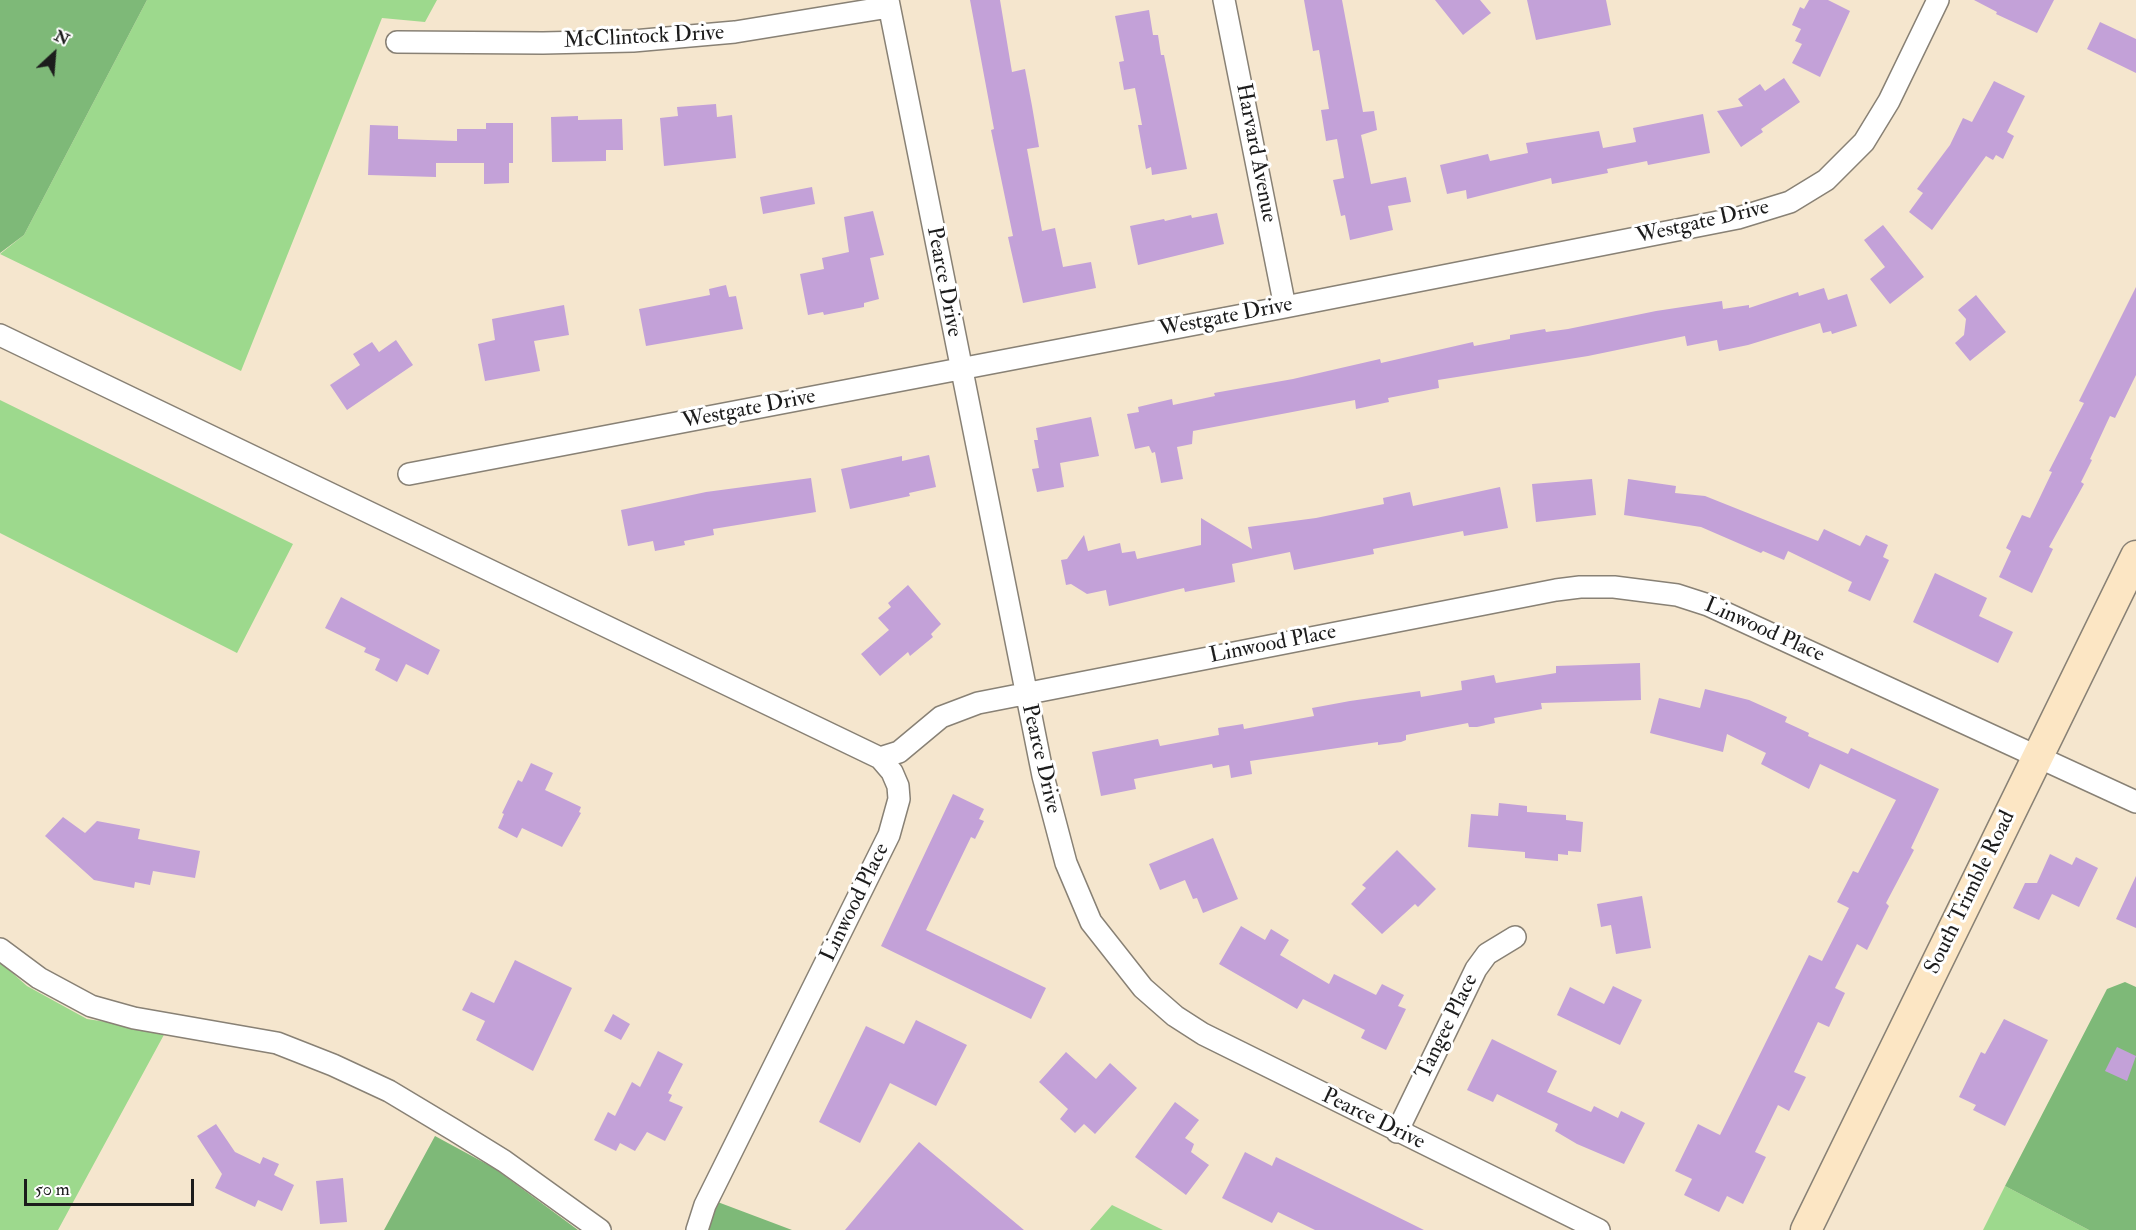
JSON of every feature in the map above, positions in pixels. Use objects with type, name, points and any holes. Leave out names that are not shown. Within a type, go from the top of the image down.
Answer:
[{"type":"main road","name":"South Trimble Road","points":[[1806,1230],[2136,556]]},
{"type":"street","name":"Harvard Avenue","points":[[1224,0],[1285,307]]},
{"type":"street","name":"Westgate Drive","points":[[409,474],[1738,218],[1790,202],[1826,180],[1847,160],[1876,125],[1938,0]]},
{"type":"street","name":"McClintock Drive","points":[[397,42],[543,43],[633,40],[735,32],[888,4]]},
{"type":"street","name":"Pearce Drive","points":[[888,4],[1042,776],[1066,863],[1090,922],[1143,988],[1175,1016],[1227,1048],[1599,1230]]},
{"type":"street","points":[[0,335],[880,758]]},
{"type":"street","name":"Linwood Place","points":[[697,1222],[894,824],[899,800],[898,786],[892,772],[880,758],[899,752],[941,717],[960,708],[1025,693],[1556,590],[1614,587],[1677,595],[1708,605],[2136,802]]},
{"type":"street","name":"Tangee Place","points":[[1397,1132],[1476,969],[1487,954],[1515,937]]},
{"type":"street","points":[[0,949],[39,978],[91,1006],[134,1018],[277,1043],[333,1065],[389,1091],[504,1161],[600,1230]]},
{"type":"green space","points":[[0,0],[147,0],[24,235],[0,253]]},
{"type":"green space","points":[[147,0],[437,0],[425,22],[382,18],[241,371],[0,254],[24,235]]},
{"type":"green space","points":[[0,400],[293,544],[237,653],[0,533]]},
{"type":"green space","points":[[0,962],[27,986],[87,1019],[166,1031],[58,1230],[0,1230]]},
{"type":"green space","points":[[2125,982],[2136,987],[2136,1230],[2089,1230],[2005,1186],[2107,989]]},
{"type":"green space","points":[[435,1136],[494,1168],[578,1230],[384,1230]]},
{"type":"green space","points":[[2005,1186],[2089,1230],[1983,1230]]},
{"type":"green space","points":[[715,1201],[792,1230],[698,1230]]},
{"type":"green space","points":[[1112,1205],[1163,1230],[1090,1230]]},
{"type":"building","points":[[970,0],[1000,0],[1012,72],[1025,69],[1032,106],[1039,147],[1027,149],[1042,231],[1055,228],[1063,267],[1091,262],[1096,288],[1023,303],[1008,237],[1013,236],[991,130],[994,129]]},
{"type":"building","points":[[1304,0],[1342,0],[1363,112],[1374,111],[1377,130],[1361,135],[1371,184],[1406,177],[1411,202],[1388,206],[1393,230],[1350,240],[1345,215],[1341,216],[1333,180],[1344,178],[1337,139],[1326,141],[1321,110],[1329,109],[1319,50],[1313,51]]},
{"type":"building","points":[[1435,0],[1480,0],[1491,13],[1463,35]]},
{"type":"building","points":[[1527,0],[1606,0],[1611,25],[1536,40]]},
{"type":"building","points":[[1809,0],[1828,0],[1850,11],[1820,77],[1792,63],[1802,44],[1795,41],[1801,29],[1792,25],[1800,7],[1804,9]]},
{"type":"building","points":[[1974,0],[2054,0],[2037,33],[1996,14],[1997,12]]},
{"type":"building","points":[[1149,10],[1153,35],[1158,35],[1161,55],[1164,55],[1187,169],[1152,175],[1151,167],[1146,169],[1138,125],[1142,125],[1135,88],[1124,90],[1119,62],[1124,61],[1115,16]]},
{"type":"building","points":[[2100,22],[2136,39],[2136,73],[2087,49]]},
{"type":"building","points":[[1784,78],[1800,102],[1761,129],[1763,132],[1741,147],[1717,111],[1743,106],[1738,99],[1760,84],[1765,91]]},
{"type":"building","points":[[1994,81],[2025,96],[2007,132],[2014,136],[2003,159],[1996,155],[1993,160],[1986,156],[1932,230],[1909,212],[1923,193],[1917,189],[1950,145],[1963,118],[1972,122]]},
{"type":"building","points":[[716,104],[717,117],[732,115],[736,158],[664,166],[660,118],[678,116],[677,107]]},
{"type":"building","points":[[1703,114],[1710,153],[1648,165],[1647,161],[1607,169],[1608,173],[1552,184],[1551,178],[1467,199],[1466,190],[1447,194],[1440,165],[1488,154],[1490,161],[1528,153],[1526,143],[1599,131],[1603,148],[1636,142],[1633,128]]},
{"type":"building","points":[[578,116],[578,120],[622,119],[623,150],[606,150],[606,161],[552,162],[551,117]]},
{"type":"building","points":[[486,123],[513,123],[513,163],[509,163],[509,183],[484,184],[484,163],[436,163],[436,177],[368,175],[370,125],[398,126],[398,139],[457,141],[457,129],[486,129]]},
{"type":"building","points":[[812,187],[815,204],[763,214],[760,197]]},
{"type":"building","points":[[873,211],[884,255],[870,258],[879,299],[864,303],[864,307],[824,315],[823,312],[808,315],[800,274],[824,269],[822,258],[849,252],[844,217]]},
{"type":"building","points":[[1217,213],[1224,244],[1138,265],[1130,226],[1164,219],[1165,221],[1191,215],[1192,218]]},
{"type":"building","points":[[1883,225],[1924,277],[1890,304],[1870,279],[1885,267],[1864,240]]},
{"type":"building","points":[[726,285],[729,297],[736,296],[743,329],[646,346],[639,309],[710,295],[709,289]]},
{"type":"building","points":[[2136,287],[2136,375],[2115,418],[2110,416],[2081,482],[2084,484],[2049,547],[2053,549],[2032,593],[1999,577],[2011,551],[2006,548],[2022,515],[2030,518],[2052,472],[2049,471],[2084,403],[2079,401]]},
{"type":"building","points":[[1824,288],[1828,300],[1847,294],[1857,326],[1832,334],[1831,331],[1823,333],[1820,323],[1748,345],[1719,351],[1717,340],[1687,346],[1685,336],[1588,356],[1438,380],[1439,388],[1388,398],[1389,402],[1356,409],[1355,400],[1193,431],[1192,444],[1177,447],[1183,479],[1161,483],[1155,452],[1152,453],[1149,446],[1135,449],[1127,414],[1139,412],[1138,407],[1172,399],[1173,405],[1215,396],[1214,393],[1293,379],[1380,359],[1381,363],[1473,342],[1474,346],[1510,339],[1510,335],[1545,329],[1546,332],[1568,329],[1656,311],[1722,301],[1723,309],[1749,305],[1749,308],[1798,292],[1799,296]]},
{"type":"building","points":[[1976,295],[2006,332],[1970,361],[1955,343],[1964,335],[1966,319],[1958,310]]},
{"type":"building","points":[[564,305],[569,335],[534,341],[540,371],[485,381],[478,344],[495,340],[492,319]]},
{"type":"building","points":[[396,340],[413,365],[347,410],[330,385],[360,365],[353,354],[372,342],[379,352]]},
{"type":"building","points":[[1091,417],[1099,456],[1060,463],[1064,487],[1037,492],[1032,469],[1039,468],[1034,440],[1038,440],[1036,428]]},
{"type":"building","points":[[929,455],[936,487],[909,493],[910,496],[850,509],[841,469],[902,456],[902,461]]},
{"type":"building","points":[[811,478],[816,512],[713,529],[714,535],[684,541],[685,545],[655,551],[653,541],[628,546],[621,510],[706,492]]},
{"type":"building","points":[[1592,479],[1596,515],[1536,522],[1532,484]]},
{"type":"building","points":[[1628,479],[1676,486],[1675,493],[1705,496],[1818,541],[1824,529],[1860,546],[1866,535],[1888,545],[1883,557],[1889,560],[1870,601],[1848,591],[1852,582],[1788,551],[1784,560],[1763,551],[1761,553],[1701,527],[1624,515]]},
{"type":"building","points":[[1500,487],[1508,528],[1464,536],[1463,531],[1373,549],[1374,554],[1294,570],[1290,552],[1232,564],[1235,582],[1185,592],[1184,588],[1109,606],[1106,590],[1087,594],[1071,584],[1066,585],[1061,560],[1067,559],[1084,535],[1088,551],[1120,543],[1122,553],[1135,551],[1137,559],[1201,545],[1201,518],[1252,549],[1248,527],[1316,518],[1384,504],[1383,498],[1410,492],[1413,506]]},
{"type":"building","points":[[1935,573],[1987,598],[1979,616],[2013,632],[1998,663],[1913,622]]},
{"type":"building","points":[[908,585],[941,624],[931,634],[933,637],[910,656],[908,652],[880,676],[861,654],[889,630],[878,618],[891,607],[888,603]]},
{"type":"building","points":[[341,597],[440,650],[428,675],[406,664],[397,682],[375,670],[380,659],[364,652],[366,648],[325,628]]},
{"type":"building","points":[[1640,663],[1641,700],[1541,703],[1542,709],[1494,718],[1495,723],[1477,727],[1469,727],[1468,723],[1406,735],[1406,740],[1401,742],[1378,745],[1378,742],[1250,761],[1252,774],[1231,778],[1229,765],[1213,768],[1212,764],[1134,779],[1136,789],[1101,796],[1092,752],[1158,739],[1160,746],[1219,735],[1218,728],[1243,724],[1244,729],[1314,716],[1312,708],[1350,701],[1420,691],[1421,697],[1462,690],[1461,681],[1494,675],[1496,683],[1556,673],[1556,666]]},
{"type":"building","points":[[1705,689],[1749,700],[1787,717],[1785,722],[1809,733],[1808,736],[1848,754],[1851,748],[1939,789],[1911,848],[1914,850],[1886,903],[1889,906],[1867,950],[1857,944],[1835,988],[1845,993],[1829,1027],[1818,1022],[1794,1072],[1806,1077],[1789,1111],[1778,1105],[1755,1152],[1766,1157],[1743,1204],[1727,1196],[1719,1212],[1684,1195],[1692,1179],[1675,1171],[1698,1124],[1720,1135],[1809,955],[1822,961],[1849,908],[1837,902],[1853,871],[1858,873],[1896,800],[1820,764],[1809,789],[1761,764],[1766,753],[1727,734],[1723,752],[1650,733],[1659,698],[1700,708]]},
{"type":"building","points":[[531,763],[553,773],[545,790],[581,807],[579,812],[581,813],[562,847],[522,828],[517,838],[498,828],[504,814],[502,813],[518,780],[522,782]]},
{"type":"building","points":[[953,794],[984,809],[979,819],[984,821],[975,839],[971,837],[926,930],[1046,988],[1031,1019],[881,946]]},
{"type":"building","points":[[1499,803],[1527,806],[1527,812],[1566,815],[1566,820],[1583,822],[1581,852],[1568,851],[1568,855],[1558,854],[1558,861],[1525,858],[1525,852],[1468,847],[1471,814],[1498,816]]},
{"type":"building","points":[[63,817],[85,833],[97,821],[140,829],[138,839],[200,851],[195,878],[153,871],[150,885],[135,882],[134,888],[94,880],[45,836]]},
{"type":"building","points":[[1213,838],[1238,899],[1203,913],[1197,898],[1193,899],[1185,880],[1160,890],[1149,864]]},
{"type":"building","points":[[1397,850],[1436,889],[1418,907],[1415,904],[1382,934],[1351,904],[1366,888],[1362,885]]},
{"type":"building","points":[[2050,854],[2072,865],[2076,857],[2098,868],[2079,907],[2052,894],[2039,920],[2013,908],[2025,883],[2037,883]]},
{"type":"building","points":[[2136,876],[2136,928],[2116,919]]},
{"type":"building","points":[[1642,896],[1651,948],[1616,954],[1611,925],[1601,927],[1597,904]]},
{"type":"building","points":[[1241,926],[1265,940],[1271,929],[1289,940],[1280,955],[1329,984],[1334,974],[1376,995],[1382,984],[1404,995],[1398,1006],[1406,1009],[1386,1050],[1361,1038],[1365,1030],[1303,999],[1297,1009],[1219,964]]},
{"type":"building","points":[[515,960],[572,988],[533,1071],[476,1040],[485,1021],[462,1010],[471,992],[494,1003]]},
{"type":"building","points":[[1613,986],[1642,1000],[1620,1045],[1557,1015],[1570,987],[1604,1004]]},
{"type":"building","points":[[613,1014],[630,1024],[621,1040],[604,1031]]},
{"type":"building","points":[[2004,1019],[2048,1040],[2005,1126],[1973,1110],[1976,1105],[1959,1097],[1981,1052],[1985,1054]]},
{"type":"building","points":[[916,1020],[967,1045],[936,1106],[890,1083],[860,1143],[819,1122],[866,1026],[904,1044]]},
{"type":"building","points":[[1492,1039],[1557,1071],[1547,1092],[1591,1112],[1594,1106],[1618,1118],[1621,1111],[1645,1123],[1624,1164],[1577,1144],[1555,1131],[1558,1124],[1497,1094],[1493,1102],[1467,1090]]},
{"type":"building","points":[[2117,1047],[2136,1056],[2127,1081],[2105,1071]]},
{"type":"building","points":[[658,1051],[683,1064],[668,1093],[672,1095],[669,1101],[683,1107],[665,1141],[647,1132],[635,1151],[620,1143],[616,1151],[594,1140],[608,1112],[615,1116],[632,1082],[640,1087]]},
{"type":"building","points":[[1066,1052],[1096,1079],[1110,1063],[1137,1088],[1095,1134],[1084,1124],[1075,1133],[1060,1119],[1068,1109],[1039,1082]]},
{"type":"building","points":[[1175,1102],[1199,1120],[1185,1138],[1194,1144],[1191,1152],[1209,1165],[1186,1195],[1135,1157]]},
{"type":"building","points":[[216,1124],[235,1152],[260,1164],[263,1157],[279,1164],[274,1175],[294,1185],[282,1211],[258,1200],[255,1207],[215,1188],[222,1174],[197,1136]]},
{"type":"building","points":[[919,1142],[1024,1230],[845,1230]]},
{"type":"building","points":[[1245,1152],[1272,1166],[1276,1157],[1424,1230],[1315,1230],[1278,1212],[1272,1223],[1222,1198]]},
{"type":"building","points":[[343,1178],[347,1222],[320,1224],[316,1181]]}]
